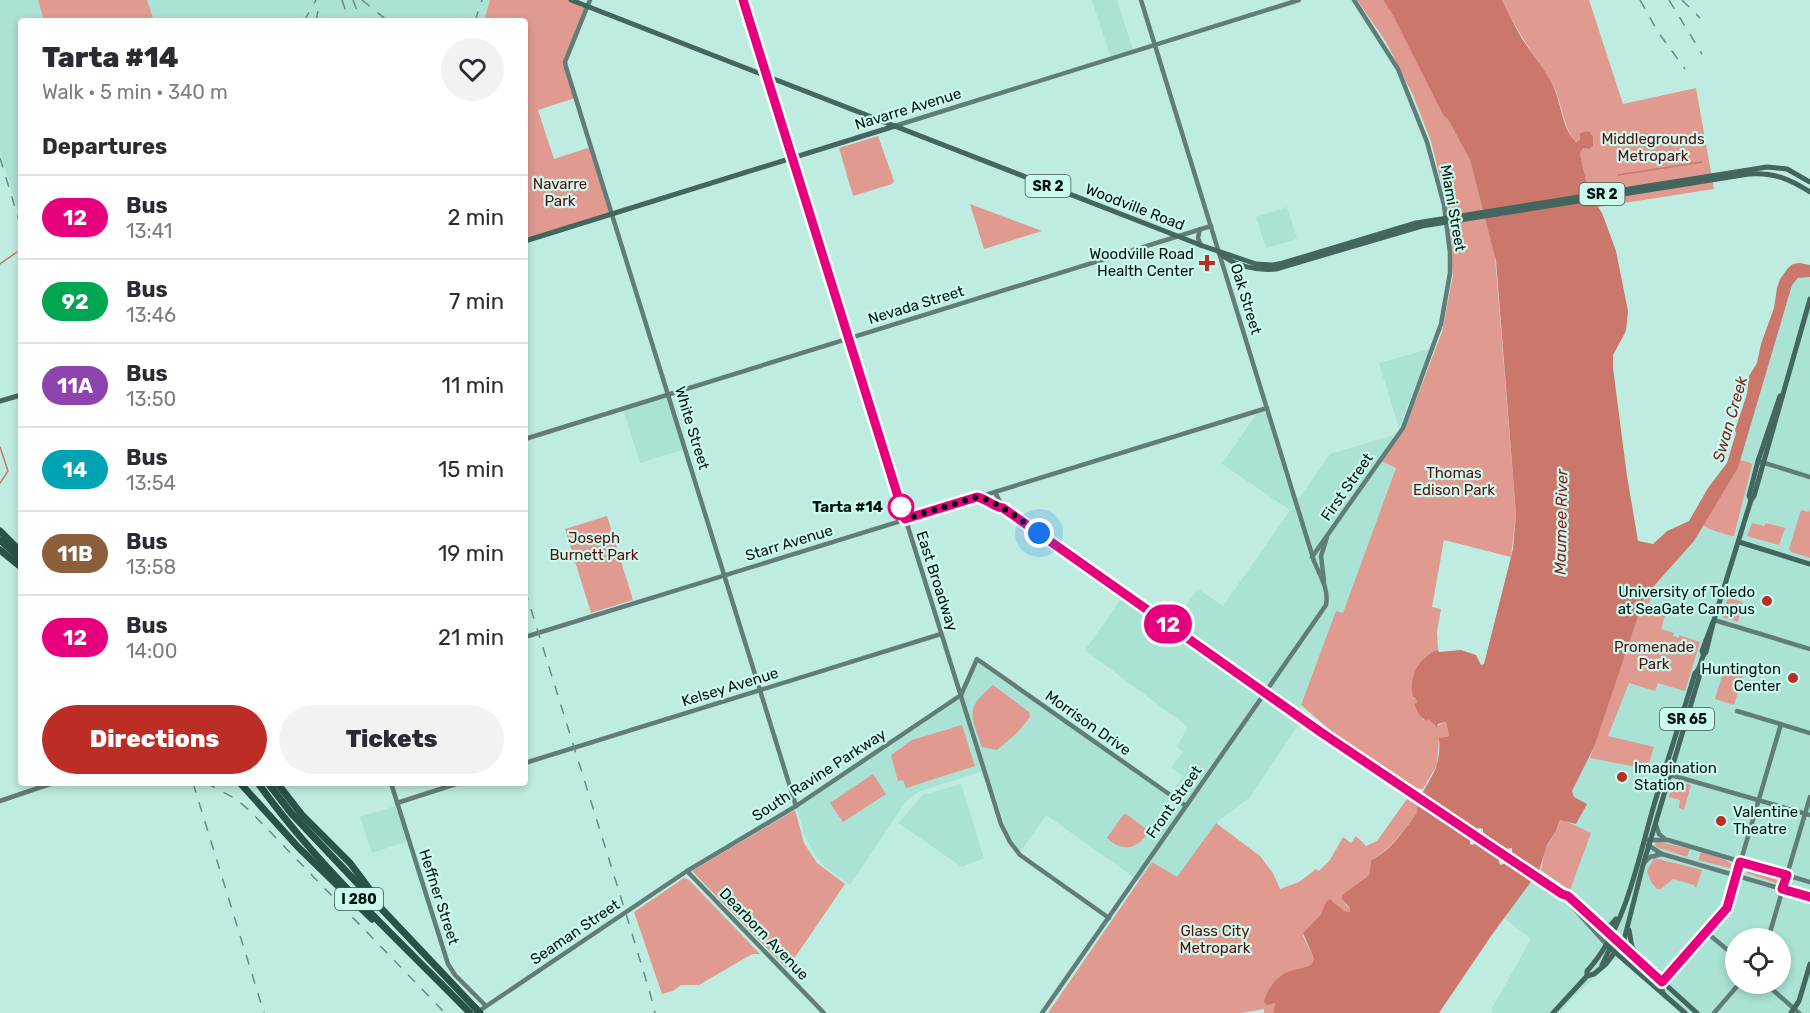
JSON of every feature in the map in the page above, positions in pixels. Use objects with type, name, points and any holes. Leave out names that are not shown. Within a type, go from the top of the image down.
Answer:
[{"type":"highway","points":[[0,531],[18,549]]},
{"type":"highway","points":[[0,540],[18,556]]},
{"type":"highway","points":[[0,550],[18,565]]},
{"type":"highway","points":[[243,786],[298,847],[427,968]]},
{"type":"highway","name":"I 280","points":[[260,786],[311,850],[444,986],[471,1010]]},
{"type":"highway","name":"I 280","points":[[270,786],[291,813],[405,934],[471,1010]]},
{"type":"highway","points":[[279,786],[302,815],[350,863],[405,934]]},
{"type":"highway","points":[[471,1010],[486,1010]]},
{"type":"main road","name":"Woodville Road","points":[[571,0],[589,3],[767,76],[1220,253],[1265,265],[1296,261]]},
{"type":"main road","name":"Navarre Avenue","points":[[528,240],[895,126]]},
{"type":"main road","name":"SR 2","points":[[1756,172],[1768,167],[1781,168],[1795,172],[1810,182]]},
{"type":"main road","name":"Woodville Road","points":[[1220,253],[1225,258],[1241,264],[1272,270],[1296,261],[1449,220],[1756,172]]},
{"type":"main road","name":"SR 2","points":[[1756,172],[1781,176],[1810,191]]},
{"type":"main road","points":[[1810,299],[1749,496],[1751,500],[1739,542],[1810,564]]},
{"type":"main road","points":[[0,401],[18,396]]},
{"type":"main road","name":"SR 65","points":[[1553,1013],[1587,976],[1598,971],[1616,953],[1621,945],[1667,773],[1685,713],[1700,674],[1698,671],[1703,654],[1706,652],[1739,542]]},
{"type":"main road","name":"SR 65","points":[[1587,976],[1587,971],[1608,947],[1656,823],[1667,773]]},
{"type":"main road","points":[[1599,923],[1605,927],[1613,925],[1622,910]]},
{"type":"main road","points":[[1629,920],[1632,947],[1651,971]]},
{"type":"main road","points":[[1612,936],[1697,1013]]},
{"type":"main road","points":[[1598,971],[1608,947],[1685,1013]]},
{"type":"main road","points":[[1795,1012],[1810,964]]},
{"type":"street","name":"East Broadway","points":[[743,0],[1001,824],[1020,855],[1109,918]]},
{"type":"street","name":"Oak Street","points":[[1141,0],[1312,557],[1327,591],[1326,605]]},
{"type":"street","name":"Navarre Avenue","points":[[895,126],[1299,0]]},
{"type":"street","name":"Miami Street","points":[[1354,0],[1390,55],[1417,112],[1438,182],[1450,253],[1449,284],[1441,324],[1402,431]]},
{"type":"street","name":"White Street","points":[[589,3],[567,58],[566,67],[796,806]]},
{"type":"street","name":"Nevada Street","points":[[528,438],[1211,226]]},
{"type":"street","points":[[1200,230],[1198,238],[1201,246]]},
{"type":"street","points":[[1226,277],[1232,266],[1241,264]]},
{"type":"street","name":"Starr Avenue","points":[[528,637],[1267,408]]},
{"type":"street","name":"First Street","points":[[1312,557],[1402,431]]},
{"type":"street","points":[[1761,462],[1810,477]]},
{"type":"street","points":[[991,493],[993,504]]},
{"type":"street","points":[[991,493],[1002,507],[1266,693],[1411,794],[1568,896],[1612,936]]},
{"type":"street","points":[[977,497],[1002,507]]},
{"type":"street","points":[[1324,584],[1321,556],[1327,535]]},
{"type":"street","name":"Front Street","points":[[1042,1013],[1326,605]]},
{"type":"street","points":[[1714,620],[1810,649]]},
{"type":"street","name":"Kelsey Avenue","points":[[528,762],[941,634]]},
{"type":"street","name":"Morrison Drive","points":[[968,679],[977,659],[1186,806]]},
{"type":"street","points":[[955,677],[968,679]]},
{"type":"street","points":[[961,695],[968,679]]},
{"type":"street","name":"South Ravine Parkway","points":[[687,871],[796,806],[961,695]]},
{"type":"street","points":[[1737,711],[1810,733]]},
{"type":"street","points":[[1664,994],[1662,982],[1727,908],[1781,724]]},
{"type":"street","points":[[1667,773],[1808,814]]},
{"type":"street","points":[[0,801],[44,786]]},
{"type":"street","name":"Heffner Street","points":[[392,786],[448,964],[486,1010]]},
{"type":"street","points":[[397,803],[450,786]]},
{"type":"street","points":[[1771,928],[1808,814],[1810,797]]},
{"type":"street","points":[[1656,823],[1659,834],[1668,840],[1810,882]]},
{"type":"street","points":[[1648,842],[1668,840]]},
{"type":"street","points":[[1648,842],[1662,854],[1810,897]]},
{"type":"street","points":[[1643,865],[1650,857],[1662,854]]},
{"type":"street","name":"Seaman Street","points":[[486,1010],[687,871]]},
{"type":"street","name":"Dearborn Avenue","points":[[687,871],[824,1013]]},
{"type":"street","points":[[1562,894],[1608,947]]},
{"type":"street","points":[[1706,932],[1725,948]]},
{"type":"street","points":[[1650,982],[1662,982]]},
{"type":"street","points":[[1714,1013],[1730,994]]},
{"type":"street","points":[[1776,994],[1795,1012]]},
{"type":"shaded area","points":[[0,0],[38,0],[43,18],[18,18],[18,210],[0,151]]},
{"type":"shaded area","points":[[147,0],[490,0],[485,18],[153,18]]},
{"type":"shaded area","points":[[1092,0],[1117,0],[1133,50],[1111,58]]},
{"type":"shaded area","points":[[1287,207],[1297,239],[1266,248],[1256,217]]},
{"type":"shaded area","points":[[1810,277],[1810,1013],[1680,1013],[1619,959],[1613,960],[1560,1013],[1494,1013],[1491,1010],[1531,939],[1504,918],[1542,866],[1547,845],[1563,819],[1576,824],[1586,804],[1574,797],[1572,791],[1594,747],[1645,596],[1694,541],[1738,468],[1792,285],[1798,278]]},
{"type":"shaded area","points":[[1430,349],[1399,428],[1379,363]]},
{"type":"shaded area","points":[[669,395],[685,449],[640,463],[623,409]]},
{"type":"shaded area","points":[[1265,411],[1294,504],[1290,510],[1222,464],[1257,413]]},
{"type":"shaded area","points":[[1394,435],[1382,460],[1396,468],[1343,614],[1336,611],[1301,705],[1299,724],[1250,797],[1216,823],[1177,878],[1152,862],[1139,881],[1046,815],[1020,852],[1010,838],[986,770],[918,792],[905,803],[850,885],[825,867],[816,856],[805,836],[796,806],[961,695],[977,659],[1168,796],[1183,776],[1171,768],[1183,752],[1177,746],[1188,727],[1085,650],[1127,591],[1174,622],[1198,589],[1223,606],[1330,454]]},
{"type":"shaded area","points":[[961,784],[984,858],[962,867],[898,823],[923,795]]},
{"type":"shaded area","points":[[395,806],[408,841],[372,853],[360,817]]},
{"type":"green space","points":[[38,0],[147,0],[153,18],[43,18]]},
{"type":"green space","name":"Navarre Park","points":[[490,0],[572,0],[587,6],[565,62],[575,98],[538,110],[554,159],[591,147],[612,214],[528,240],[528,18],[485,18]]},
{"type":"green space","name":"Thomas Edison Park","points":[[1357,0],[1383,0],[1393,14],[1443,115],[1448,118],[1470,160],[1495,256],[1516,514],[1511,557],[1444,540],[1432,607],[1441,609],[1437,632],[1438,650],[1425,657],[1413,677],[1417,702],[1414,704],[1423,720],[1428,719],[1437,726],[1446,722],[1449,736],[1439,738],[1437,765],[1423,789],[1410,786],[1377,767],[1301,705],[1336,611],[1343,613],[1396,468],[1381,461],[1404,431],[1442,332],[1453,275],[1444,194],[1431,141],[1413,95],[1386,42]]},
{"type":"green space","name":"Middlegrounds Metropark","points":[[1502,0],[1589,0],[1623,104],[1696,88],[1714,189],[1598,207],[1589,193],[1580,154],[1583,148],[1589,149],[1580,137],[1580,140],[1576,142],[1571,136],[1553,86]]},
{"type":"green space","points":[[878,136],[894,181],[892,184],[853,196],[839,148]]},
{"type":"green space","points":[[970,204],[1042,231],[984,249]]},
{"type":"green space","points":[[1740,460],[1752,465],[1734,536],[1731,536],[1703,525],[1738,468]]},
{"type":"green space","points":[[1810,509],[1810,558],[1791,552],[1789,549],[1801,510],[1809,512]]},
{"type":"green space","name":"Joseph Burnett Park","points":[[607,516],[633,600],[591,613],[565,529]]},
{"type":"green space","points":[[1752,523],[1764,526],[1766,523],[1785,528],[1779,545],[1747,536]]},
{"type":"green space","name":"Promenade Park","points":[[1645,596],[1651,598],[1649,603],[1666,612],[1661,629],[1674,633],[1673,636],[1679,638],[1679,635],[1700,642],[1685,691],[1658,683],[1655,691],[1629,683],[1608,736],[1654,747],[1647,769],[1590,758]]},
{"type":"green space","points":[[1728,597],[1743,602],[1738,622],[1722,617]]},
{"type":"green space","points":[[1725,666],[1744,672],[1734,705],[1715,699]]},
{"type":"green space","points":[[993,685],[1029,712],[1030,717],[1017,733],[997,750],[982,747],[972,713],[978,700]]},
{"type":"green space","points":[[962,725],[975,766],[906,788],[903,780],[898,781],[891,755],[912,740]]},
{"type":"green space","points":[[873,774],[886,794],[843,822],[830,803]]},
{"type":"green space","points":[[1676,780],[1691,785],[1684,810],[1679,808],[1680,800],[1669,797],[1673,782]]},
{"type":"green space","name":"Glass City Metropark","points":[[1407,799],[1418,806],[1418,813],[1391,845],[1371,860],[1369,875],[1342,895],[1346,905],[1351,909],[1350,912],[1343,911],[1333,901],[1304,932],[1303,936],[1314,959],[1311,965],[1284,974],[1276,982],[1265,997],[1275,1003],[1273,1013],[1264,1013],[1264,1009],[1241,1013],[1048,1013],[1152,862],[1177,877],[1216,823],[1260,856],[1273,873],[1280,889],[1299,882],[1316,869],[1319,871],[1330,860],[1343,837],[1351,843],[1356,836],[1366,846],[1377,841]]},
{"type":"green space","points":[[795,810],[804,843],[817,863],[845,884],[787,969],[692,871]]},
{"type":"green space","points":[[1126,814],[1149,831],[1140,842],[1130,847],[1118,846],[1107,838]]},
{"type":"green space","points":[[1561,819],[1591,833],[1570,890],[1541,870],[1545,850]]},
{"type":"green space","points":[[1656,841],[1690,849],[1687,857],[1655,846]]},
{"type":"green space","points":[[1701,852],[1724,859],[1731,864],[1730,868],[1698,860]]},
{"type":"green space","points":[[1654,858],[1702,870],[1696,888],[1694,885],[1673,879],[1661,889],[1657,889],[1651,882],[1647,871]]},
{"type":"green space","points":[[1751,868],[1780,876],[1778,884],[1747,873]]},
{"type":"green space","points":[[684,878],[689,880],[760,954],[752,954],[699,985],[681,985],[673,991],[662,994],[634,912]]},
{"type":"water","name":"Maumee River","points":[[1383,0],[1502,0],[1520,35],[1550,81],[1571,136],[1576,142],[1580,140],[1580,133],[1589,131],[1593,137],[1593,146],[1589,149],[1583,148],[1580,154],[1589,193],[1602,213],[1616,251],[1628,311],[1626,331],[1613,355],[1613,368],[1638,541],[1653,544],[1667,531],[1689,521],[1708,488],[1727,463],[1747,394],[1749,376],[1757,363],[1774,308],[1780,279],[1793,264],[1800,263],[1810,265],[1810,277],[1798,278],[1792,285],[1738,468],[1694,541],[1645,596],[1594,747],[1572,791],[1574,797],[1587,804],[1576,824],[1560,820],[1547,845],[1539,871],[1491,936],[1439,1013],[1273,1013],[1275,1003],[1267,1005],[1264,1002],[1274,982],[1283,974],[1311,965],[1314,959],[1303,933],[1321,914],[1326,902],[1330,899],[1344,911],[1350,912],[1342,895],[1369,875],[1371,860],[1391,846],[1417,813],[1421,796],[1437,764],[1439,738],[1449,736],[1446,722],[1438,724],[1437,727],[1428,719],[1427,721],[1422,718],[1414,704],[1417,702],[1413,697],[1412,682],[1416,669],[1425,657],[1438,650],[1439,652],[1461,650],[1476,655],[1481,665],[1484,664],[1513,549],[1516,514],[1496,261],[1470,160],[1448,119],[1443,115],[1393,15]]},
{"type":"pier","points":[[1419,791],[1476,829],[1483,829],[1483,833],[1506,849],[1512,848],[1512,853],[1542,872],[1534,881],[1505,863],[1501,865],[1499,859],[1476,843],[1470,844],[1470,840],[1415,804]]},
{"type":"waterway","points":[[1618,175],[1702,162]]},
{"type":"waterway","points":[[0,264],[17,252]]},
{"type":"waterway","points":[[0,447],[8,471],[0,483]]},
{"type":"railway","points":[[306,18],[316,0]]},
{"type":"railway","points":[[342,0],[348,18]]},
{"type":"railway","points":[[353,0],[360,18]]},
{"type":"railway","points":[[362,0],[384,18]]},
{"type":"railway","points":[[476,18],[482,0]]},
{"type":"railway","points":[[1640,0],[1658,32],[1685,69]]},
{"type":"railway","points":[[1669,0],[1702,54]]},
{"type":"railway","points":[[1682,0],[1700,18]]},
{"type":"railway","points":[[317,18],[319,5]]},
{"type":"railway","points":[[0,158],[18,217]]},
{"type":"railway","points":[[528,600],[655,1013]]},
{"type":"railway","points":[[194,786],[264,1013]]},
{"type":"railway","points":[[212,786],[236,799],[250,811],[445,1013]]},
{"type":"bus line","name":"12","points":[[743,0],[905,519],[977,497],[1003,508],[1322,733],[1568,896],[1662,982],[1727,908],[1740,862],[1787,875],[1782,889],[1810,897]]},
{"type":"place","name":"Woodville Road Health Center","points":[[1207,263]]},
{"type":"place","name":"Tarta #14","points":[[901,507]]},
{"type":"place","name":"University of Toledo at SeaGate Campus","points":[[1767,601]]},
{"type":"place","name":"Huntington Center","points":[[1793,678]]},
{"type":"place","name":"Imagination Station","points":[[1622,777]]},
{"type":"place","name":"Valentine Theatre","points":[[1721,821]]},
{"type":"route","points":[[901,507],[905,519],[977,497],[1003,508],[1039,533]]},
{"type":"water label","name":"Swan Creek","points":[[1730,419]]}]
